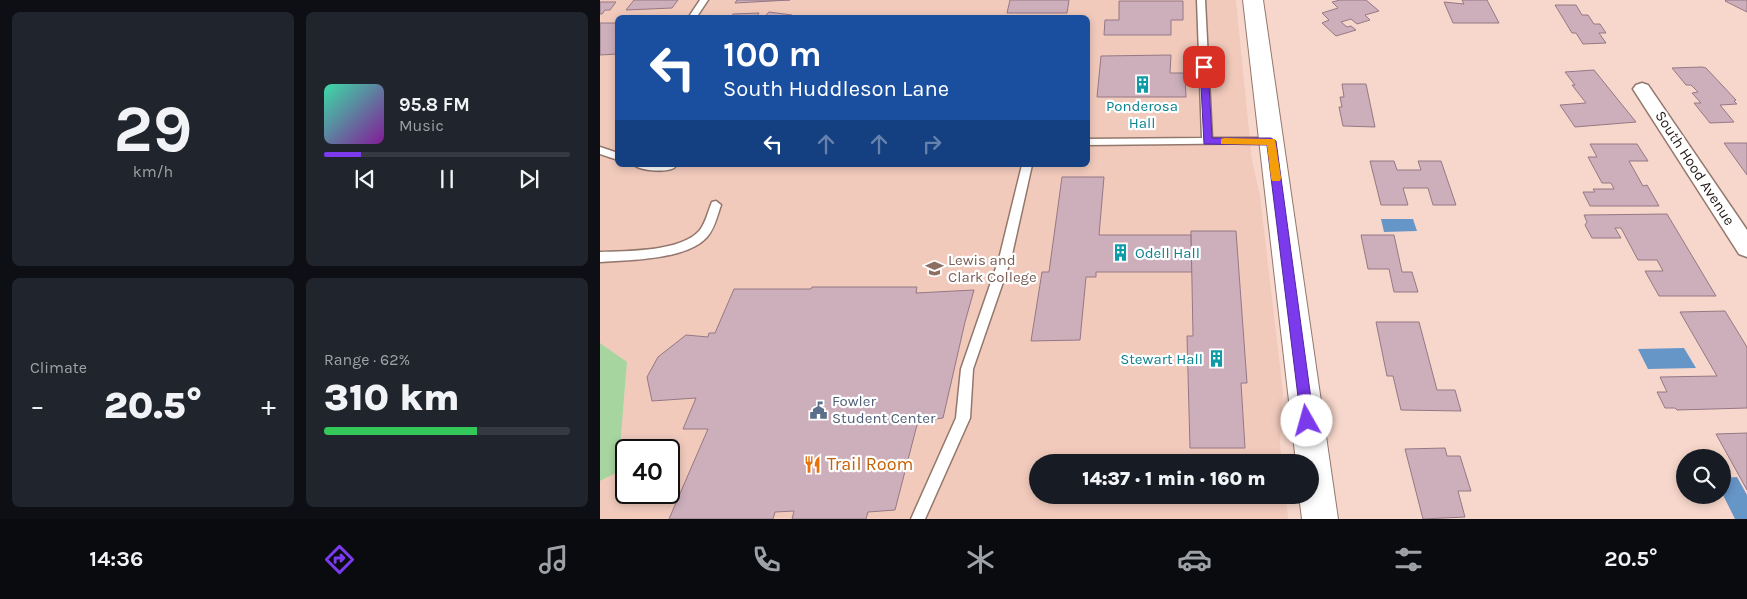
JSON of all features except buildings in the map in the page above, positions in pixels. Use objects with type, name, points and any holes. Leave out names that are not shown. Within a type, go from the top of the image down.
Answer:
[{"type":"street","points":[[1253,0],[1320,519]]},
{"type":"street","name":"South Hood Avenue","points":[[1642,88],[1747,248]]},
{"type":"lane","points":[[694,15],[704,0]]},
{"type":"lane","points":[[1201,0],[1208,141]]},
{"type":"lane","points":[[1090,142],[1271,141]]},
{"type":"lane","points":[[600,150],[615,156]]},
{"type":"lane","points":[[918,519],[963,418],[967,369],[1005,259],[1027,167]]},
{"type":"lane","points":[[600,257],[658,252],[690,243],[703,235],[716,205]]},
{"type":"shaded area","name":"Lewis and Clark College","points":[[600,0],[1236,0],[1252,160],[1260,196],[1283,392],[1281,454],[1029,454],[1029,504],[1287,504],[1288,519],[600,519],[600,481],[615,474],[615,504],[680,504],[680,439],[621,439],[627,362],[600,343]]},
{"type":"green space","points":[[600,343],[627,362],[621,439],[615,439],[615,474],[600,481]]},
{"type":"water","points":[[1381,219],[1413,219],[1417,231],[1384,232]]},
{"type":"water","points":[[1684,348],[1696,368],[1648,369],[1638,349]]},
{"type":"water","points":[[1731,477],[1737,477],[1747,495],[1747,519],[1735,519],[1728,504],[1731,504]]},
{"type":"slow traffic","points":[[1224,141],[1271,141],[1276,178]]},
{"type":"place","name":"Ponderosa Hall","points":[[1142,85]]},
{"type":"place","name":"Odell Hall","points":[[1121,253]]},
{"type":"place","name":"Lewis and Clark College","points":[[934,269]]},
{"type":"place","name":"Stewart Hall","points":[[1217,359]]},
{"type":"place","name":"Fowler Student Center","points":[[818,410]]},
{"type":"place","name":"Trail Room","points":[[813,464]]},
{"type":"route","points":[[1204,67],[1208,141],[1271,141],[1307,421]]}]
